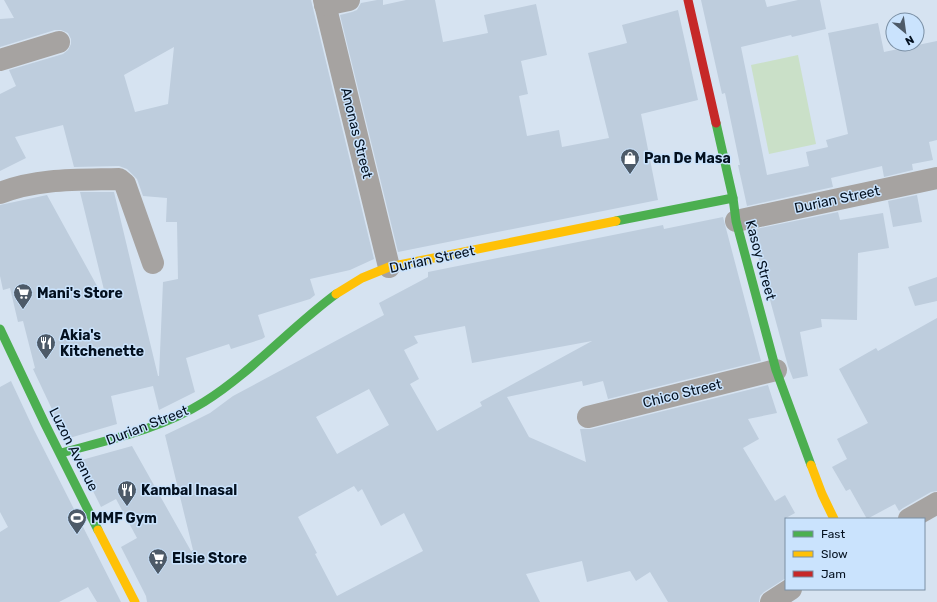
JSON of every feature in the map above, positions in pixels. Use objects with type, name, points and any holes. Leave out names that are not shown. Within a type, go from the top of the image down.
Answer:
[{"type":"street","points":[[325,3],[349,0]]},
{"type":"street","name":"Kasoy Street","points":[[688,0],[733,198],[736,221],[776,370],[822,494],[834,518]]},
{"type":"street","name":"Anonas Street","points":[[325,3],[389,267]]},
{"type":"street","points":[[0,60],[59,42]]},
{"type":"street","name":"Durian Street","points":[[736,221],[937,178]]},
{"type":"street","points":[[0,193],[17,186],[37,182],[57,180],[119,179],[125,184],[153,263]]},
{"type":"street","name":"Durian Street","points":[[61,453],[132,434],[186,412],[221,391],[327,301],[354,282],[389,267],[733,198]]},
{"type":"street","name":"Luzon Avenue","points":[[0,329],[45,424],[135,602]]},
{"type":"street","name":"Chico Street","points":[[588,417],[776,370]]},
{"type":"street","points":[[911,518],[937,503]]},
{"type":"street","points":[[771,602],[789,590]]},
{"type":"green space","points":[[798,55],[816,144],[769,154],[751,65]]},
{"type":"building","points":[[4,0],[311,0],[374,259],[350,270],[310,279],[315,295],[310,299],[258,315],[265,337],[262,339],[231,349],[229,344],[186,358],[195,392],[159,410],[153,386],[111,396],[117,424],[66,439],[33,369],[35,368],[23,321],[18,322],[10,288],[3,290],[0,276],[0,205],[47,195],[102,295],[105,294],[80,192],[114,192],[158,376],[163,282],[178,279],[177,222],[166,222],[167,198],[143,196],[137,179],[127,169],[119,166],[74,167],[63,125],[15,137],[26,158],[0,171],[0,94],[16,86],[9,70],[63,54],[68,50],[71,44],[71,39],[68,33],[61,30],[55,30],[0,47],[0,19],[14,18]],"holes":[[[174,47],[168,104],[135,112],[124,75]]]},
{"type":"building","points":[[383,0],[383,5],[406,0],[435,0],[443,42],[488,33],[484,15],[536,4],[547,55],[521,61],[528,94],[519,96],[527,136],[559,130],[562,147],[609,138],[588,53],[627,43],[622,25],[678,10],[698,100],[641,114],[658,200],[398,252],[340,15],[357,10],[361,3]]},
{"type":"building","points":[[701,0],[765,0],[767,7],[798,0],[820,0],[826,29],[792,37],[791,35],[741,47],[767,175],[809,166],[806,152],[828,147],[826,140],[848,134],[828,33],[878,23],[884,52],[925,52],[925,43],[937,41],[937,140],[929,142],[933,160],[912,164],[913,170],[884,177],[882,166],[831,178],[833,187],[747,206],[725,93],[722,94]]},
{"type":"building","points":[[917,195],[922,222],[893,227],[888,201]]},
{"type":"building","points":[[838,212],[840,220],[883,213],[889,248],[858,253],[857,320],[821,319],[822,327],[800,332],[808,376],[793,379],[788,366],[751,230]]},
{"type":"building","points":[[723,217],[761,361],[608,399],[603,381],[583,386],[582,381],[507,397],[529,437],[586,462],[580,429],[591,429],[768,385],[777,413],[748,419],[759,439],[743,448],[775,501],[785,495],[795,513],[785,518],[785,579],[764,592],[760,596],[759,602],[668,602],[650,572],[636,581],[630,571],[587,582],[582,561],[526,574],[540,602],[147,602],[146,596],[121,547],[137,538],[116,499],[101,507],[78,461],[132,446],[191,551],[193,550],[165,435],[210,413],[233,396],[384,315],[379,303],[428,277],[428,272],[663,225],[664,229]],"holes":[[[465,326],[472,363],[592,341],[480,402],[482,406],[437,431],[410,384],[419,379],[404,350],[418,343],[414,336]],[[369,389],[389,425],[337,454],[316,417]],[[354,486],[358,492],[362,489],[381,526],[404,513],[423,551],[337,596],[298,517]]]},
{"type":"building","points":[[937,277],[937,301],[915,306],[908,287]]},
{"type":"building","points":[[937,318],[937,491],[931,492],[899,511],[895,504],[866,518],[850,489],[846,491],[832,467],[847,459],[837,439],[868,423],[839,369],[876,348],[878,351]]},
{"type":"building","points":[[11,381],[34,430],[121,602],[97,602],[88,587],[59,602],[0,602],[0,532],[8,527],[0,512],[0,387]]},
{"type":"traffic: fast","points":[[716,123],[733,198],[736,221],[776,370],[811,465]]},
{"type":"traffic: fast","points":[[616,221],[733,198]]},
{"type":"traffic: fast","points":[[61,453],[153,427],[204,402],[255,364],[319,307],[336,294]]},
{"type":"traffic: fast","points":[[0,329],[98,530]]},
{"type":"traffic: slow","points":[[336,294],[362,278],[389,267],[616,221]]},
{"type":"traffic: slow","points":[[811,465],[822,494],[834,518]]},
{"type":"traffic: slow","points":[[98,530],[135,602]]},
{"type":"traffic: jam","points":[[688,0],[716,123]]},
{"type":"place","name":"Pan De Masa","points":[[630,175]]},
{"type":"place","name":"Mani's Store","points":[[23,310]]},
{"type":"place","name":"Akia's Kitchenette","points":[[46,360]]},
{"type":"place","name":"Kambal Inasal","points":[[127,507]]},
{"type":"place","name":"MMF Gym","points":[[77,535]]},
{"type":"place","name":"Elsie Store","points":[[158,575]]}]
